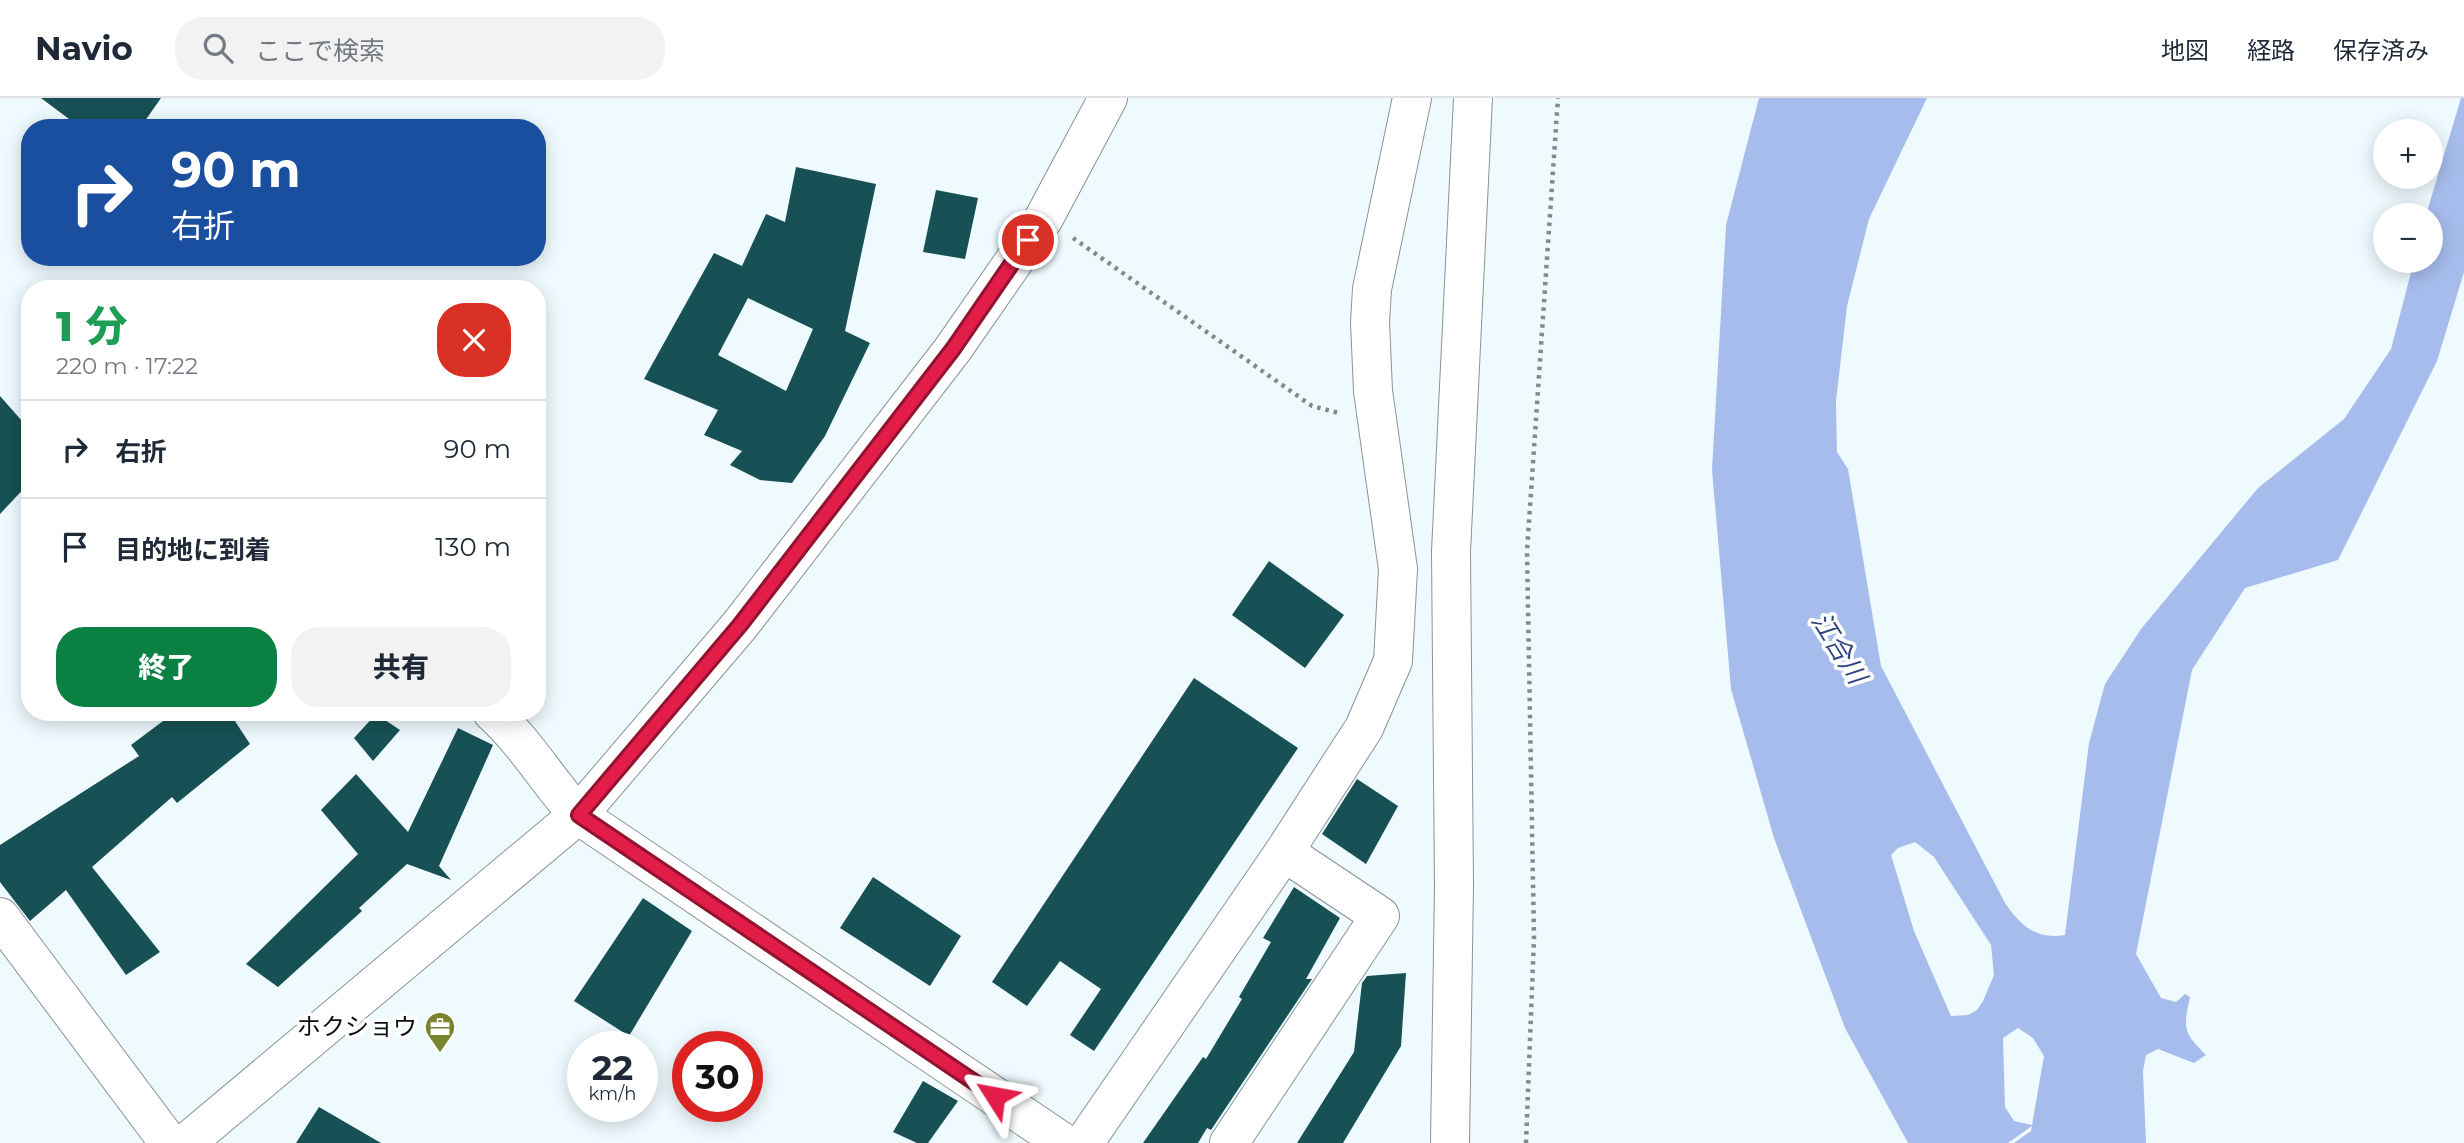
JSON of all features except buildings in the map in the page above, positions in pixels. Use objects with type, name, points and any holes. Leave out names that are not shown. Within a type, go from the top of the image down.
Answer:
[{"type":"street","points":[[186,1143],[579,815],[740,625],[953,349],[1044,218],[1108,98]]},
{"type":"street","points":[[1084,1143],[1284,852],[1364,728],[1393,662],[1398,569],[1373,391],[1370,322],[1372,289],[1412,98]]},
{"type":"street","points":[[1450,1143],[1454,886],[1451,552],[1473,98]]},
{"type":"street","points":[[502,721],[513,731],[554,788],[579,815],[1064,1143]]},
{"type":"street","points":[[1229,1143],[1380,916],[1284,852]]},
{"type":"street","points":[[0,917],[169,1143]]},
{"type":"path","points":[[1526,1143],[1534,938],[1527,551],[1558,98]]},
{"type":"path","points":[[1044,218],[1312,406],[1340,414],[1356,410],[1373,391]]},
{"type":"water","name":"江合川","points":[[1759,98],[1927,98],[1869,219],[1847,306],[1836,401],[1837,452],[1848,469],[1881,666],[2005,903],[2030,930],[2046,935],[2065,935],[2089,743],[2105,684],[2141,629],[2258,488],[2344,419],[2391,349],[2411,273],[2443,273],[2443,203],[2430,203],[2434,189],[2443,189],[2443,158],[2461,98],[2464,98],[2464,272],[2437,361],[2338,560],[2245,588],[2192,670],[2136,954],[2161,998],[2176,1002],[2185,994],[2190,997],[2186,1016],[2187,1029],[2193,1041],[2206,1055],[2194,1063],[2158,1049],[2146,1055],[2143,1071],[2146,1143],[2014,1143],[2031,1131],[2032,1126],[2008,1143],[1908,1143],[1845,1028],[1774,838],[1731,689],[1712,470],[1726,225]],"holes":[[[1915,842],[1934,857],[1991,945],[1994,975],[1983,1001],[1977,1010],[1968,1015],[1951,1016],[1914,931],[1891,855],[1898,848]],[[2018,1028],[2033,1038],[2044,1056],[2032,1125],[2014,1121],[2005,1107],[2003,1038]]]},
{"type":"place","name":"ホクショウ","points":[[440,1054]]},
{"type":"route","points":[[995,1096],[579,815],[740,625],[953,349],[1028,240]]}]
